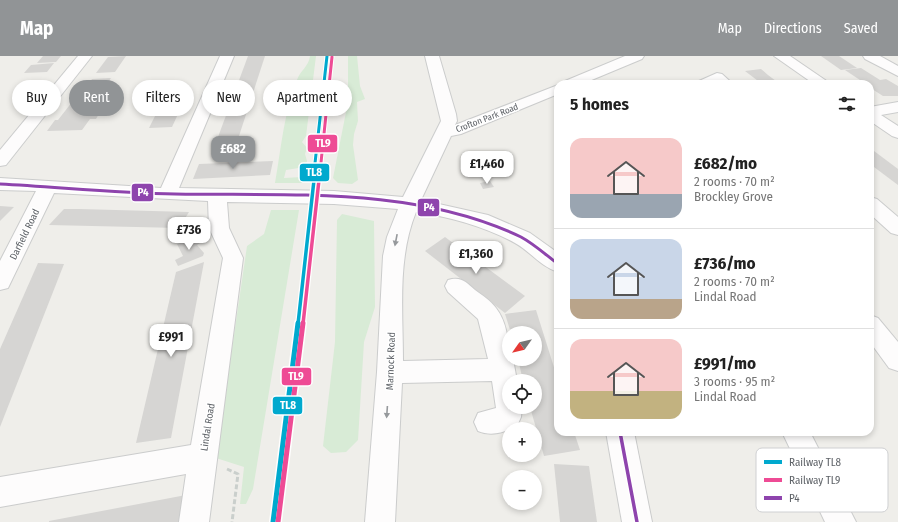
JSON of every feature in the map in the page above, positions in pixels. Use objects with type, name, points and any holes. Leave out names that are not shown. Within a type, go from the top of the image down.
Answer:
[{"type":"street","points":[[0,161],[85,56]]},
{"type":"street","points":[[167,194],[227,56]]},
{"type":"street","points":[[432,56],[448,114],[449,121],[445,132]]},
{"type":"street","points":[[580,80],[637,56]]},
{"type":"street","points":[[781,56],[818,80]]},
{"type":"street","points":[[870,56],[898,72]]},
{"type":"street","points":[[711,80],[717,77],[721,80]]},
{"type":"street","name":"Crofton Park Road","points":[[409,203],[445,132],[455,131],[554,91]]},
{"type":"street","points":[[874,112],[898,107]]},
{"type":"street","points":[[874,116],[898,133]]},
{"type":"street","points":[[0,184],[167,194],[348,199],[409,203],[484,221],[520,235],[554,257]]},
{"type":"street","name":"Darfield Road","points":[[0,282],[48,186]]},
{"type":"street","name":"Lindal Road","points":[[0,492],[202,457],[233,258],[219,228],[217,196]]},
{"type":"street","name":"Marnock Road","points":[[380,522],[390,372],[393,256],[399,227],[409,203]]},
{"type":"street","points":[[874,207],[898,228]]},
{"type":"street","points":[[456,286],[488,314],[493,327],[503,370],[509,410],[508,416],[502,420],[486,422]]},
{"type":"street","points":[[874,330],[898,360]]},
{"type":"street","points":[[390,372],[503,370]]},
{"type":"street","points":[[621,436],[637,522]]},
{"type":"street","points":[[798,436],[804,448]]},
{"type":"street","points":[[194,522],[202,457]]},
{"type":"street","points":[[836,512],[841,522]]},
{"type":"path","points":[[202,457],[238,474],[232,522]]},
{"type":"green space","points":[[310,56],[316,56],[313,80],[297,80],[308,63]]},
{"type":"green space","points":[[348,56],[357,56],[360,86],[365,99],[357,102],[358,121],[354,134],[353,145],[358,180],[352,184],[338,183],[333,178],[345,116],[352,116],[352,80],[348,80]]},
{"type":"green space","points":[[286,116],[308,116],[306,136],[302,142],[307,148],[305,154],[307,161],[305,167],[286,170],[284,178],[302,177],[302,183],[275,183]]},
{"type":"green space","points":[[271,210],[299,210],[253,489],[246,504],[240,504],[244,467],[216,458],[247,246],[264,234]]},
{"type":"green space","points":[[342,214],[374,221],[375,307],[364,342],[358,440],[346,452],[331,453],[323,446],[335,342],[337,220]]},
{"type":"building","points":[[43,56],[61,56],[56,62],[37,63]]},
{"type":"building","points":[[126,56],[115,72],[96,73],[108,57]]},
{"type":"building","points":[[248,56],[265,56],[255,87],[255,80],[239,80]]},
{"type":"building","points":[[821,56],[839,56],[857,68],[841,70]]},
{"type":"building","points":[[54,63],[47,72],[24,73],[31,65]]},
{"type":"building","points":[[861,68],[880,80],[886,79],[898,86],[898,96],[883,96],[874,90],[874,80],[860,80],[845,70]]},
{"type":"building","points":[[761,69],[775,80],[757,80],[745,71]]},
{"type":"building","points":[[111,78],[110,80],[91,80]]},
{"type":"building","points":[[69,106],[69,116],[98,116],[96,119],[90,119],[82,130],[47,131],[55,120],[58,120]]},
{"type":"building","points":[[155,116],[177,116],[172,127],[149,128]]},
{"type":"building","points":[[226,116],[246,116],[239,136],[218,137]]},
{"type":"building","points":[[874,151],[898,169],[898,185],[874,167]]},
{"type":"building","points":[[273,161],[270,175],[193,179],[199,164]]},
{"type":"building","points":[[490,181],[494,187],[483,189],[480,183]]},
{"type":"building","points":[[0,206],[14,207],[0,221]]},
{"type":"building","points":[[64,209],[189,212],[179,228],[49,225]]},
{"type":"building","points":[[194,237],[195,239],[197,238],[200,243],[197,245],[204,253],[203,256],[178,266],[175,260],[183,256],[177,244]]},
{"type":"building","points":[[445,237],[525,296],[505,313],[425,251]]},
{"type":"building","points":[[204,262],[171,438],[136,443],[176,272]]},
{"type":"building","points":[[38,263],[64,264],[0,427],[0,349]]},
{"type":"building","points":[[536,310],[541,326],[509,326],[505,314]]},
{"type":"building","points":[[542,329],[554,367],[554,436],[575,436],[580,450],[544,456],[542,449],[542,422],[534,422],[532,414],[542,414],[542,374],[521,374],[520,366],[542,366]]},
{"type":"building","points":[[554,464],[589,466],[597,522],[560,522]]},
{"type":"building","points":[[186,495],[182,522],[49,522],[49,521]]},
{"type":"rail line","name":"TL8","points":[[273,522],[299,315],[327,56]]},
{"type":"rail line","name":"TL9","points":[[278,522],[304,316],[332,57]]},
{"type":"transit line","name":"P4","points":[[0,184],[169,194],[334,197],[385,201],[435,208],[481,220],[523,238],[554,261]]},
{"type":"transit line","name":"P4","points":[[621,436],[637,522]]}]
